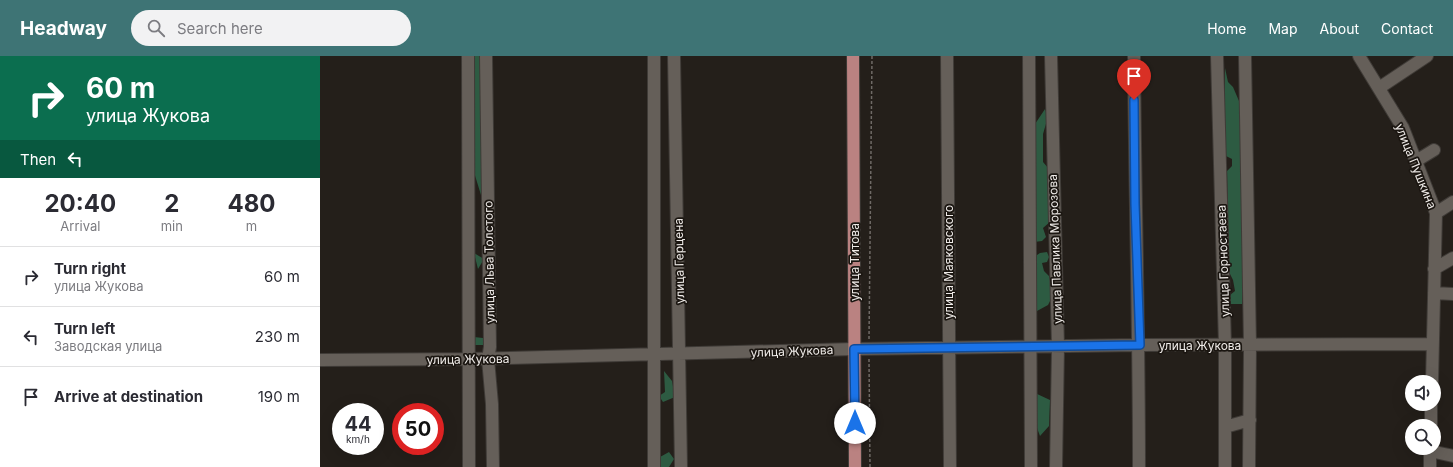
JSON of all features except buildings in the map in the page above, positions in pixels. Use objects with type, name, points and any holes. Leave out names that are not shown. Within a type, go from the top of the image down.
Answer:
[{"type":"main road","name":"улица Титова","points":[[853,56],[855,467]]},
{"type":"street","name":"улица Льва Толстого","points":[[468,56],[469,467]]},
{"type":"street","name":"улица Льва Толстого","points":[[486,56],[490,347],[488,359],[492,404],[493,467]]},
{"type":"street","name":"улица Герцена","points":[[654,56],[654,467]]},
{"type":"street","name":"улица Герцена","points":[[674,56],[681,467]]},
{"type":"street","name":"улица Маяковского","points":[[947,56],[950,467]]},
{"type":"street","name":"улица Павлика Морозова","points":[[1029,56],[1029,348],[1031,467]]},
{"type":"street","name":"улица Павлика Морозова","points":[[1051,56],[1058,347],[1056,467]]},
{"type":"street","points":[[1134,56],[1135,204],[1140,345],[1140,467]]},
{"type":"street","name":"улица Горностаева","points":[[1217,56],[1226,345],[1225,467]]},
{"type":"street","name":"улица Горностаева","points":[[1245,56],[1250,346],[1249,467]]},
{"type":"street","name":"улица Пушкина","points":[[1359,56],[1403,128],[1436,213],[1432,375]]},
{"type":"street","points":[[1379,88],[1428,56]]},
{"type":"street","points":[[1416,161],[1434,150]]},
{"type":"street","points":[[1436,213],[1453,202]]},
{"type":"street","points":[[468,211],[488,211]]},
{"type":"street","points":[[1434,269],[1453,258]]},
{"type":"street","points":[[1434,294],[1453,294]]},
{"type":"street","name":"улица Жукова","points":[[320,360],[488,359],[854,349],[1029,348],[1140,345],[1250,346],[1432,344]]},
{"type":"street","points":[[1225,427],[1250,420]]},
{"type":"street","points":[[1441,453],[1453,456]]},
{"type":"street","points":[[1430,455],[1430,467]]},
{"type":"path","points":[[870,467],[869,349],[872,56]]},
{"type":"green space","points":[[471,56],[484,56],[486,190],[481,195],[473,169]]},
{"type":"green space","points":[[1225,68],[1228,82],[1233,87],[1239,101],[1242,130],[1245,247],[1242,304],[1230,304],[1230,295],[1235,291],[1233,280],[1229,272],[1227,171],[1232,166],[1232,159],[1224,155]]},
{"type":"green space","points":[[1045,109],[1048,117],[1043,134],[1043,162],[1049,169],[1051,188],[1048,197],[1051,208],[1051,221],[1043,228],[1046,237],[1042,241],[1034,242],[1033,127]]},
{"type":"green space","points":[[1047,252],[1049,257],[1047,262],[1042,263],[1044,271],[1049,276],[1053,295],[1048,305],[1037,311],[1032,307],[1034,257],[1040,253]]},
{"type":"green space","points":[[474,253],[484,259],[478,269]]},
{"type":"green space","points":[[474,337],[483,338],[484,345],[475,345]]},
{"type":"green space","points":[[664,371],[672,381],[675,397],[663,402],[659,396],[665,392]]},
{"type":"green space","points":[[1035,393],[1050,400],[1049,426],[1040,436],[1037,428]]},
{"type":"green space","points":[[669,452],[674,459],[669,467],[660,467],[660,457]]},
{"type":"route","points":[[855,423],[854,349],[1029,348],[1140,345],[1135,204],[1134,100]]}]
